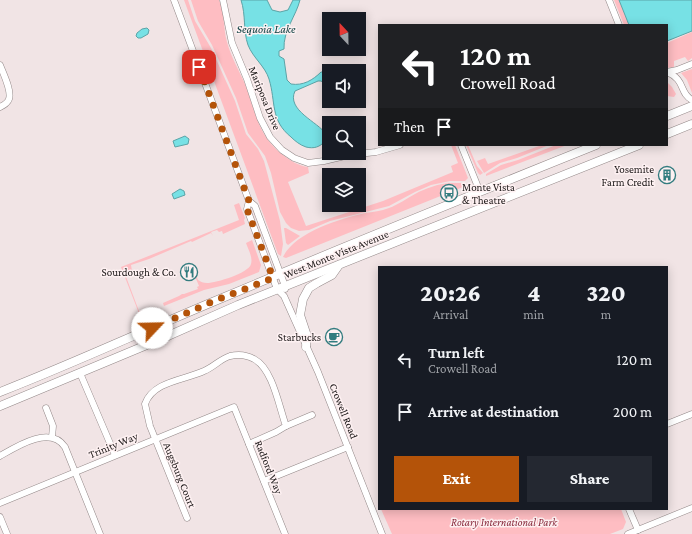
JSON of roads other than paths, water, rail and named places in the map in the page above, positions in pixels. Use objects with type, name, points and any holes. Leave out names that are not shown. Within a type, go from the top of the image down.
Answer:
[{"type":"main road","points":[[668,116],[692,106]]},
{"type":"main road","points":[[668,134],[692,124]]},
{"type":"main road","name":"West Monte Vista Avenue","points":[[0,392],[355,242],[594,146]]},
{"type":"main road","name":"West Monte Vista Avenue","points":[[0,406],[281,287],[636,146]]},
{"type":"main road","points":[[306,347],[307,336],[300,315],[303,299],[309,288],[332,275],[339,264]]},
{"type":"street","name":"Crowell Road","points":[[174,0],[249,201],[255,206],[284,296],[348,447],[382,534]]},
{"type":"street","name":"Mariposa Drive","points":[[223,0],[232,43],[247,79],[260,118],[270,137],[282,150],[294,158],[308,163],[349,155],[372,153],[396,146]]},
{"type":"street","points":[[609,0],[619,24]]},
{"type":"street","points":[[668,72],[681,69],[692,64]]},
{"type":"street","points":[[0,65],[8,87],[9,99],[0,107]]},
{"type":"street","points":[[668,73],[678,80],[686,97],[692,100]]},
{"type":"street","points":[[461,146],[480,192]]},
{"type":"street","name":"Augsburg Court","points":[[187,518],[150,426],[145,404],[150,396],[163,386],[210,369],[222,359],[239,355],[255,359],[268,372],[286,426]]},
{"type":"street","points":[[80,373],[115,455]]},
{"type":"street","name":"Trinity Way","points":[[0,503],[234,406]]},
{"type":"street","name":"Radford Way","points":[[234,406],[285,534]]},
{"type":"street","points":[[46,408],[53,426],[52,437]]},
{"type":"street","points":[[668,424],[692,414]]},
{"type":"street","points":[[248,444],[312,415]]},
{"type":"street","points":[[0,456],[23,443],[52,437],[58,439],[65,447],[100,534]]},
{"type":"street","points":[[264,481],[348,447]]},
{"type":"street","points":[[628,534],[692,508]]},
{"type":"street","points":[[629,510],[638,530]]},
{"type":"street","points":[[0,517],[7,534]]},
{"type":"water","name":"Sequoia Lake","points":[[241,0],[267,0],[272,10],[280,12],[288,10],[293,0],[300,0],[284,42],[284,49],[279,51],[279,56],[284,59],[287,80],[291,84],[304,83],[315,78],[322,72],[322,82],[318,81],[295,91],[293,98],[299,110],[322,129],[321,145],[314,148],[306,147],[298,143],[284,131],[277,117],[267,74],[248,45],[244,11]]},
{"type":"water","points":[[619,0],[692,0],[692,31],[668,41],[668,24],[629,24]]},
{"type":"water","points":[[147,28],[149,30],[148,34],[141,38],[136,36],[142,29]]},
{"type":"water","points":[[185,136],[189,139],[188,144],[175,147],[173,141]]},
{"type":"water","points":[[180,189],[184,191],[185,195],[174,199],[172,194]]},
{"type":"place","name":"Yosemite Farm Credit","points":[[667,175]]},
{"type":"place","name":"Monte Vista & Theatre","points":[[449,193]]},
{"type":"place","name":"Sourdough & Co.","points":[[189,272]]},
{"type":"place","name":"Starbucks","points":[[334,337]]},
{"type":"park label","name":"Rotary International Park","points":[[504,522]]}]
